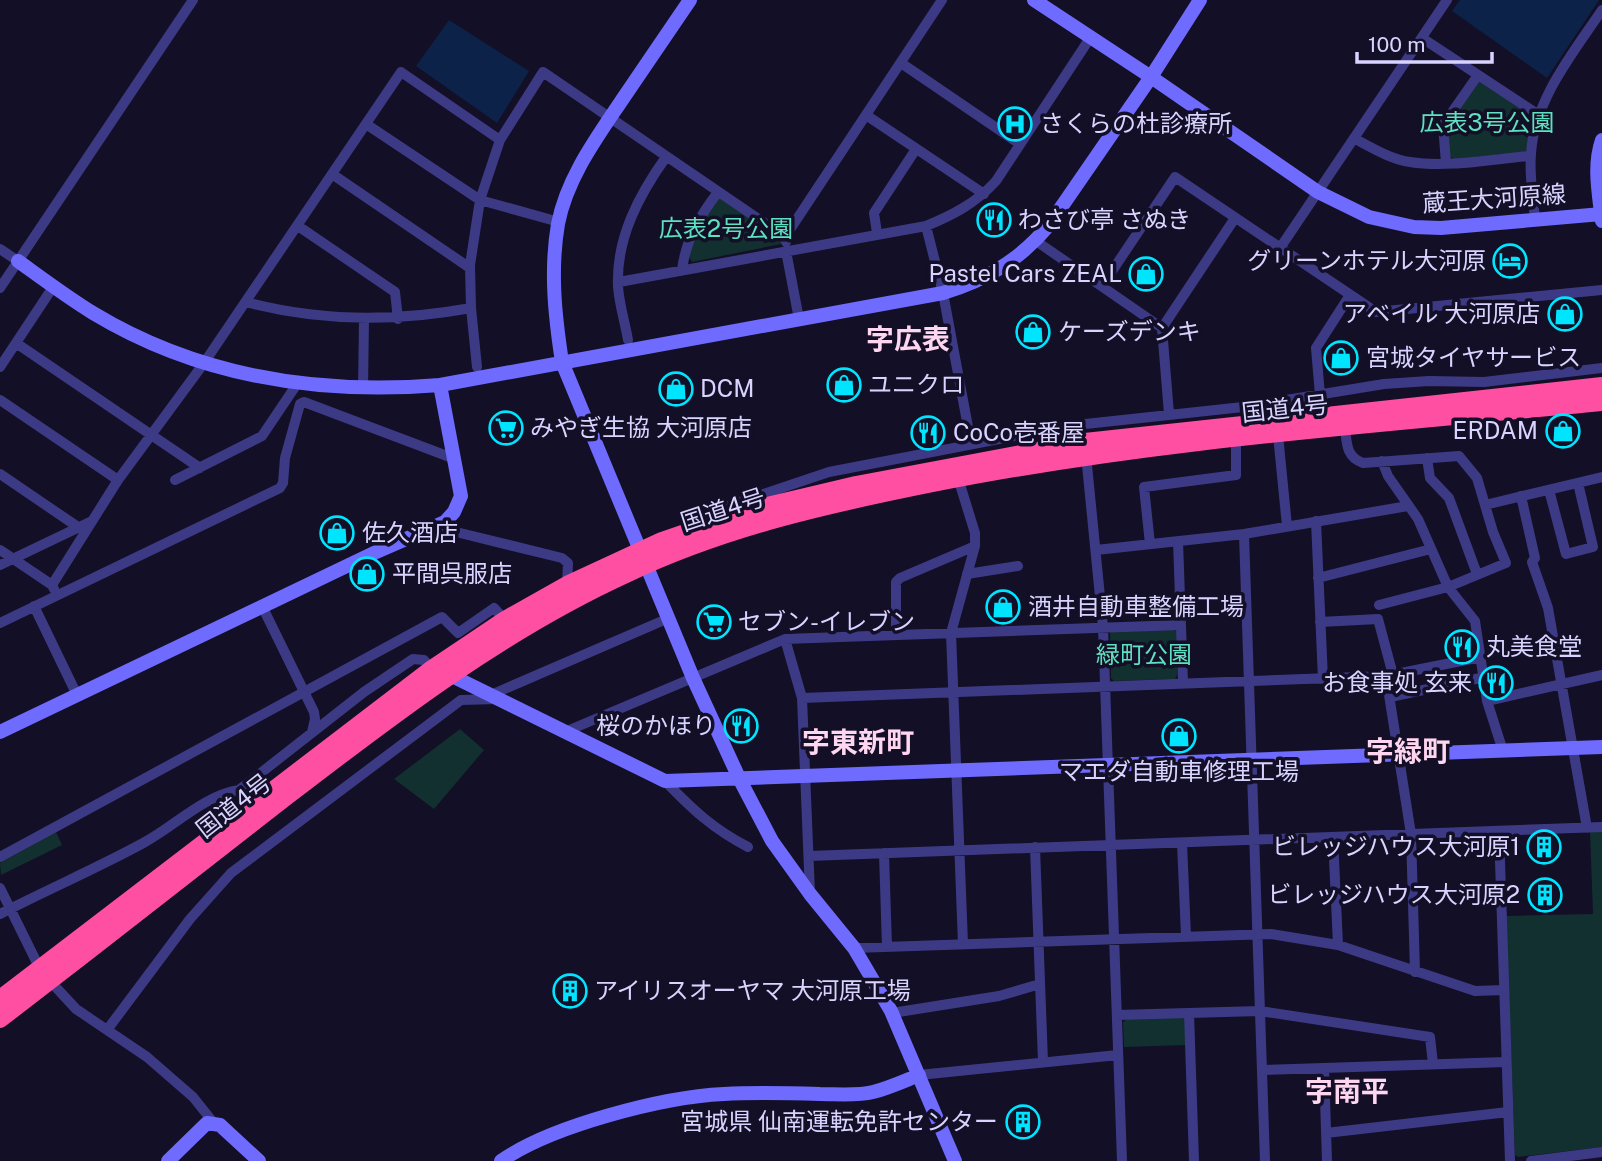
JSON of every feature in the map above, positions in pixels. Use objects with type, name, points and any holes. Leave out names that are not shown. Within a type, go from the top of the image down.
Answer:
[{"type":"highway","name":"国道4号","points":[[0,999],[45,975],[450,674],[643,558],[717,521],[794,498],[844,487],[1085,442],[1602,386]]},
{"type":"highway","name":"国道4号","points":[[0,1019],[45,975],[432,669],[505,620],[567,585],[643,558],[779,517],[958,478],[1086,456],[1602,402]]},
{"type":"street","points":[[0,288],[194,0]]},
{"type":"street","points":[[690,0],[578,170],[559,222],[554,264],[554,306],[562,362],[693,678],[740,780],[772,841],[854,948],[892,1013],[955,1161]]},
{"type":"street","points":[[799,319],[785,237],[942,0]]},
{"type":"street","name":"蔵王大河原線","points":[[1034,0],[1318,192],[1369,217],[1414,227],[1441,228],[1602,214]]},
{"type":"street","points":[[0,249],[94,313],[151,343],[293,391],[440,385],[943,293],[989,276],[1012,262],[1036,242],[1151,77],[1200,0]]},
{"type":"street","points":[[1280,248],[1447,0]]},
{"type":"street","points":[[1535,219],[1531,156],[1532,140],[1539,116],[1559,75],[1602,10]]},
{"type":"street","points":[[618,282],[926,226],[947,218],[984,194],[996,181],[1090,38]]},
{"type":"street","points":[[1422,38],[1539,116]]},
{"type":"street","points":[[901,63],[1020,144]]},
{"type":"street","points":[[52,585],[118,480],[204,363],[401,72],[500,140]]},
{"type":"street","points":[[477,367],[470,268],[480,200],[500,140],[543,72],[785,237]]},
{"type":"street","points":[[1446,163],[1443,125],[1478,75]]},
{"type":"street","points":[[866,115],[984,194]]},
{"type":"street","points":[[366,124],[480,200],[559,222]]},
{"type":"street","points":[[1355,139],[1387,155],[1409,162],[1446,163],[1531,156]]},
{"type":"street","points":[[1602,139],[1597,180],[1602,223]]},
{"type":"street","points":[[877,233],[874,213],[916,149]]},
{"type":"street","points":[[628,340],[618,282],[622,250],[630,217],[645,187],[666,157]]},
{"type":"street","points":[[332,174],[470,268]]},
{"type":"street","points":[[1102,286],[1175,177],[1376,313],[1602,290]]},
{"type":"street","points":[[682,270],[690,236],[700,216],[718,192]]},
{"type":"street","points":[[1169,414],[1162,328],[1236,218]]},
{"type":"street","points":[[298,226],[396,292],[398,319]]},
{"type":"street","points":[[926,226],[943,293],[971,443]]},
{"type":"street","points":[[1036,242],[1162,328]]},
{"type":"street","points":[[0,367],[49,293]]},
{"type":"street","points":[[1320,395],[1316,348],[1350,295]]},
{"type":"street","points":[[246,302],[306,316],[364,319],[398,319],[471,308]]},
{"type":"street","points":[[363,389],[364,319]]},
{"type":"street","points":[[16,343],[200,468]]},
{"type":"street","points":[[717,521],[729,506],[829,472],[1067,426],[1243,407],[1384,384],[1484,382],[1602,368]]},
{"type":"street","points":[[0,732],[376,552],[445,522],[454,512],[461,496],[440,385]]},
{"type":"street","points":[[0,623],[280,488],[300,404],[293,391]]},
{"type":"street","points":[[175,480],[262,436],[293,391]]},
{"type":"street","points":[[0,400],[118,480]]},
{"type":"street","points":[[300,404],[304,402],[455,459]]},
{"type":"street","points":[[1345,428],[1348,451],[1354,460],[1363,464],[1459,456],[1477,478],[1493,532],[1506,563],[1448,587],[1379,605]]},
{"type":"street","points":[[1278,435],[1287,526]]},
{"type":"street","points":[[1150,544],[1144,487],[1236,475],[1236,439]]},
{"type":"street","points":[[1086,456],[1103,627],[1122,1161]]},
{"type":"street","points":[[1427,458],[1430,478],[1449,498],[1477,574]]},
{"type":"street","points":[[1382,461],[1388,476],[1418,519],[1448,587],[1475,621],[1487,701],[1503,751]]},
{"type":"street","points":[[0,474],[78,527]]},
{"type":"street","points":[[1485,505],[1602,477]]},
{"type":"street","points":[[958,478],[975,533],[975,546],[951,633],[964,944]]},
{"type":"street","points":[[1549,490],[1566,554],[1594,547],[1578,483]]},
{"type":"street","points":[[1521,496],[1535,558],[1532,562],[1548,608],[1587,828]]},
{"type":"street","points":[[1096,550],[1244,534],[1408,506]]},
{"type":"street","points":[[0,565],[92,521]]},
{"type":"street","points":[[1315,521],[1323,678]]},
{"type":"street","points":[[445,522],[456,532],[562,558],[568,563],[567,585]]},
{"type":"street","points":[[1244,534],[1265,1161]]},
{"type":"street","points":[[1178,541],[1183,684]]},
{"type":"street","points":[[896,635],[895,582],[975,546]]},
{"type":"street","points":[[1318,578],[1432,549]]},
{"type":"street","points":[[0,550],[52,585],[56,596]]},
{"type":"street","points":[[967,574],[1018,566]]},
{"type":"street","points":[[34,607],[77,695]]},
{"type":"street","points":[[262,607],[314,712],[312,732]]},
{"type":"street","points":[[0,857],[442,617],[458,633],[494,608],[505,620]]},
{"type":"street","points":[[107,1030],[190,919],[231,873],[461,700],[498,696],[669,618]]},
{"type":"street","points":[[1320,622],[1378,619],[1389,676],[1411,834],[1415,972]]},
{"type":"street","points":[[567,731],[785,639],[1181,625]]},
{"type":"street","points":[[785,639],[802,698],[810,894]]},
{"type":"street","points":[[802,698],[1389,676],[1481,657]]},
{"type":"street","points":[[0,914],[149,840],[190,811],[239,790],[364,692],[413,659],[424,660],[432,669]]},
{"type":"street","points":[[450,674],[665,781],[700,817],[724,835],[748,847]]},
{"type":"street","points":[[1487,701],[1602,675]]},
{"type":"street","points":[[1390,697],[1485,677]]},
{"type":"street","points":[[665,781],[1602,747]]},
{"type":"street","points":[[808,856],[1602,827]]},
{"type":"street","points":[[1499,831],[1510,1161]]},
{"type":"street","points":[[1333,837],[1338,945]]},
{"type":"street","points":[[1182,843],[1186,936]]},
{"type":"street","points":[[1035,847],[1043,1062]]},
{"type":"street","points":[[884,853],[887,947]]},
{"type":"street","points":[[0,888],[45,975],[76,1009],[147,1057],[193,1097],[213,1122],[220,1125],[259,1161]]},
{"type":"street","points":[[854,948],[1271,934],[1338,945],[1475,991],[1504,990]]},
{"type":"street","points":[[892,1013],[999,996],[1040,984]]},
{"type":"street","points":[[1116,1015],[1260,1011],[1430,1037],[1433,1064]]},
{"type":"street","points":[[1189,1013],[1194,1161]]},
{"type":"street","points":[[500,1161],[539,1140],[586,1123],[686,1098],[761,1093],[855,1094],[873,1092],[919,1075],[1118,1055]]},
{"type":"street","points":[[1262,1070],[1506,1062]]},
{"type":"street","points":[[1324,1068],[1327,1161]]},
{"type":"street","points":[[1326,1133],[1508,1112]]},
{"type":"street","points":[[168,1161],[207,1123],[213,1122]]},
{"type":"street","points":[[1531,1161],[1602,1152]]},
{"type":"green space","name":"広表3号公園","points":[[1479,81],[1532,115],[1534,119],[1526,152],[1454,159],[1449,156],[1447,127],[1475,82]]},
{"type":"green space","name":"広表2号公園","points":[[720,196],[781,237],[781,244],[692,262],[687,253],[696,230]]},
{"type":"green space","name":"緑町公園","points":[[1172,628],[1177,632],[1175,679],[1114,681],[1111,678],[1110,633],[1113,630]]},
{"type":"green space","points":[[460,729],[484,750],[434,809],[394,779]]},
{"type":"green space","points":[[1602,830],[1602,1147],[1518,1157],[1515,1155],[1506,916],[1593,914],[1590,831]]},
{"type":"green space","points":[[56,832],[62,845],[1,875],[0,863]]},
{"type":"green space","points":[[1181,1017],[1186,1020],[1186,1045],[1124,1047],[1123,1022],[1127,1019]]},
{"type":"water","points":[[1460,0],[1599,0],[1547,78],[1452,11]]},
{"type":"water","points":[[449,20],[529,71],[497,123],[416,66]]},
{"type":"place","name":"さくらの杜診療所","points":[[1015,124]]},
{"type":"place","name":"わさび亭 さぬき","points":[[994,220]]},
{"type":"place","name":"グリーンホテル大河原","points":[[1510,261]]},
{"type":"place","name":"Pastel Cars ZEAL","points":[[1146,274]]},
{"type":"place","name":"アベイル 大河原店","points":[[1565,314]]},
{"type":"place","name":"ケーズデンキ","points":[[1033,332]]},
{"type":"place","name":"宮城タイヤサービス","points":[[1341,358]]},
{"type":"place","name":"ユニクロ","points":[[844,385]]},
{"type":"place","name":"DCM","points":[[676,389]]},
{"type":"place","name":"みやぎ生協 大河原店","points":[[506,428]]},
{"type":"place","name":"ERDAM","points":[[1563,431]]},
{"type":"place","name":"CoCo壱番屋","points":[[928,433]]},
{"type":"place","name":"佐久酒店","points":[[337,533]]},
{"type":"place","name":"平間呉服店","points":[[367,574]]},
{"type":"place","name":"酒井自動車整備工場","points":[[1003,607]]},
{"type":"place","name":"セブン-イレブン","points":[[714,622]]},
{"type":"place","name":"丸美食堂","points":[[1462,647]]},
{"type":"place","name":"お食事処 玄来","points":[[1496,683]]},
{"type":"place","name":"桜のかほり","points":[[741,726]]},
{"type":"place","name":"マエダ自動車修理工場","points":[[1179,736]]},
{"type":"place","name":"ビレッジハウス大河原1","points":[[1544,847]]},
{"type":"place","name":"ビレッジハウス大河原2","points":[[1545,895]]},
{"type":"place","name":"アイリスオーヤマ 大河原工場","points":[[570,991]]},
{"type":"place","name":"宮城県 仙南運転免許センター","points":[[1023,1122]]},
{"type":"district","name":"字広表","points":[[908,339]]},
{"type":"district","name":"字東新町","points":[[858,742]]},
{"type":"district","name":"字緑町","points":[[1408,751]]},
{"type":"district","name":"字南平","points":[[1347,1091]]}]
